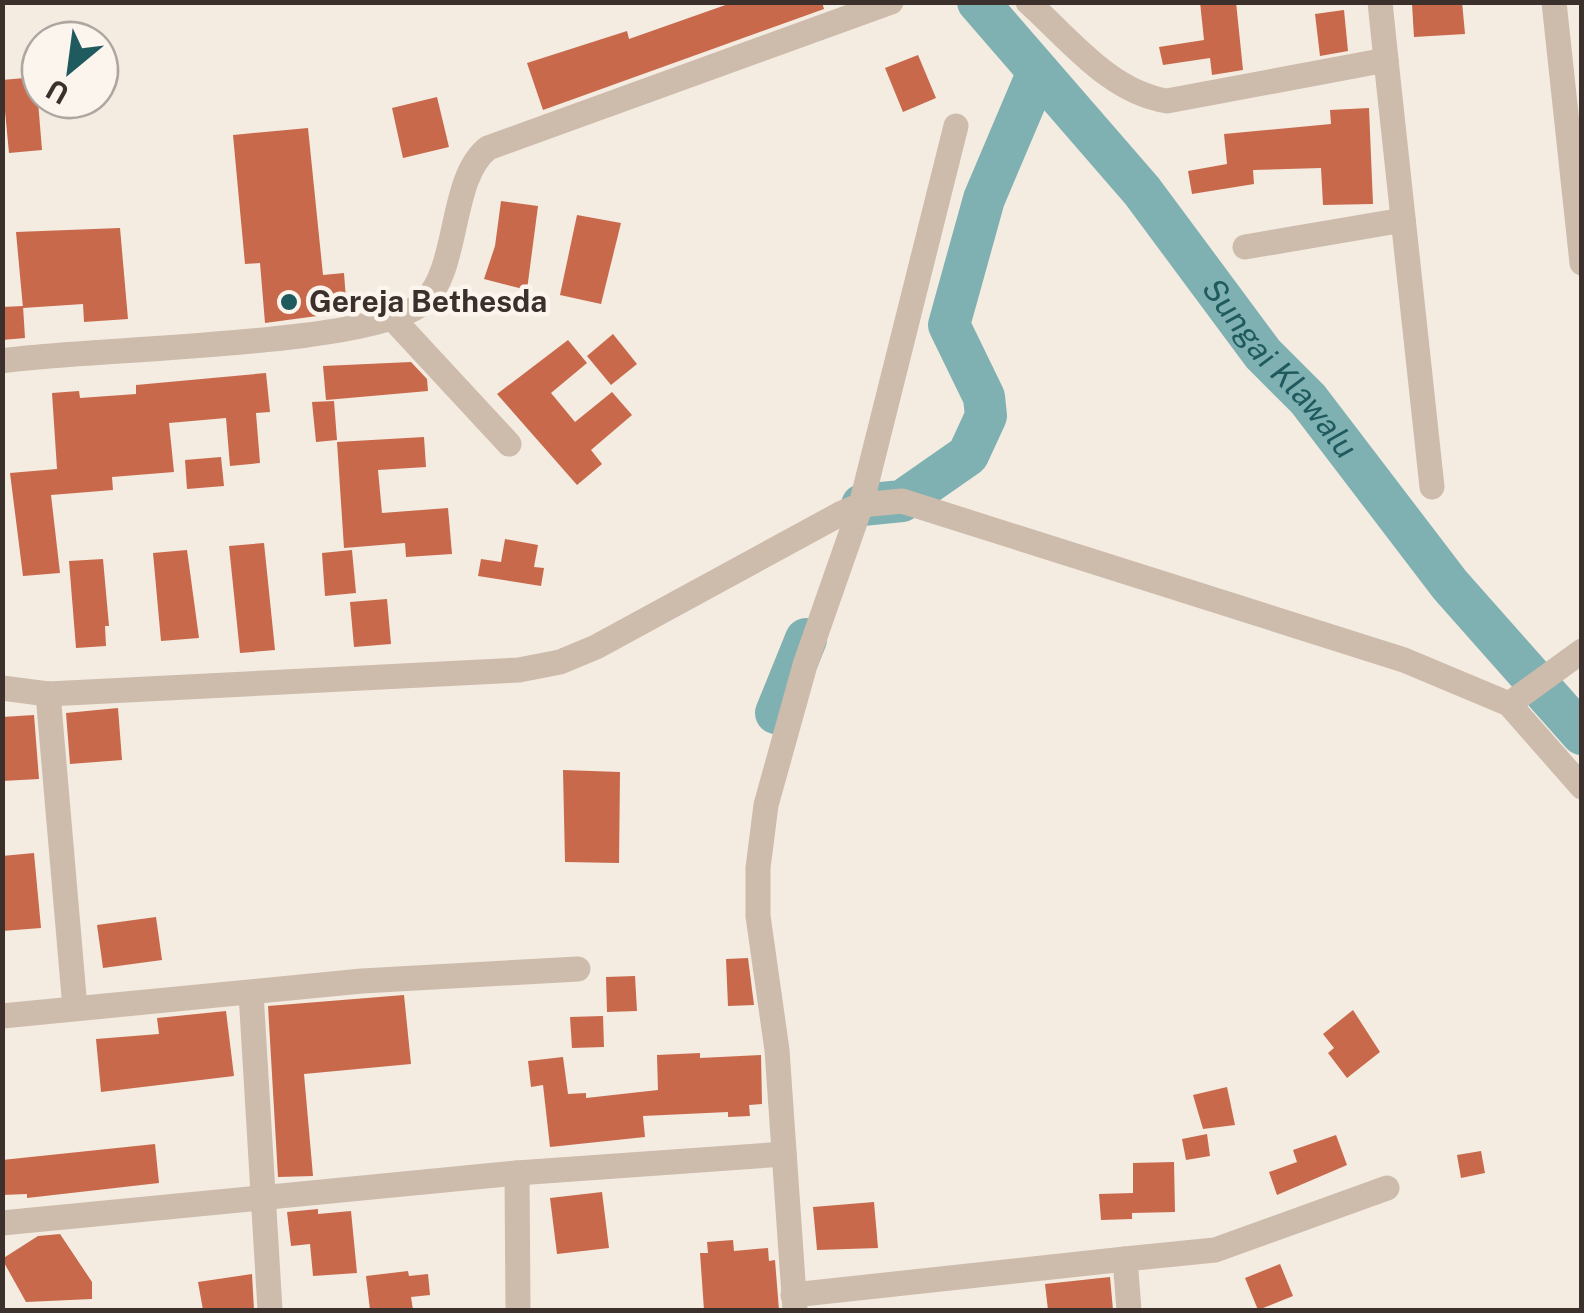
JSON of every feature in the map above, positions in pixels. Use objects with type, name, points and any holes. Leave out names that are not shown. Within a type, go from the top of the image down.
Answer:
[{"type":"street","points":[[2,361],[290,336],[394,321],[426,301],[439,281],[469,182],[488,148],[891,2]]},
{"type":"street","points":[[1028,2],[1113,80],[1154,99],[1167,101],[1386,60]]},
{"type":"street","points":[[1380,2],[1432,487]]},
{"type":"street","points":[[1554,2],[1580,246]]},
{"type":"street","points":[[956,126],[861,505],[784,732],[766,805],[758,868],[758,916],[776,1050],[794,1303],[1215,1250],[1388,1188]]},
{"type":"street","points":[[1245,246],[1404,220]]},
{"type":"street","points":[[394,321],[509,444]]},
{"type":"street","points":[[2,688],[48,694],[519,670],[560,662],[861,505],[902,501],[1404,660],[1509,704],[1582,786]]},
{"type":"street","points":[[1509,704],[1582,651]]},
{"type":"street","points":[[48,694],[76,1008]]},
{"type":"street","points":[[2,1016],[362,981],[578,969]]},
{"type":"street","points":[[251,993],[260,1201],[270,1310]]},
{"type":"street","points":[[2,1223],[260,1201],[517,1173],[784,1154]]},
{"type":"street","points":[[517,1173],[518,1310]]},
{"type":"street","points":[[1126,1259],[1129,1310]]},
{"type":"building","points":[[734,2],[822,2],[824,9],[543,110],[527,63],[627,31],[629,39]]},
{"type":"building","points":[[1200,2],[1236,2],[1243,70],[1212,75],[1210,58],[1163,65],[1159,47],[1204,40]]},
{"type":"building","points":[[1462,2],[1465,34],[1414,37],[1412,4]]},
{"type":"building","points":[[1344,10],[1348,51],[1320,56],[1315,14]]},
{"type":"building","points":[[918,55],[936,98],[903,112],[885,68]]},
{"type":"building","points":[[20,78],[20,120],[40,120],[42,150],[9,153],[2,80]]},
{"type":"building","points":[[437,97],[449,147],[403,158],[392,108]]},
{"type":"building","points":[[1369,108],[1373,204],[1323,205],[1321,168],[1253,170],[1254,184],[1192,194],[1188,171],[1227,164],[1224,134],[1331,124],[1330,110]]},
{"type":"building","points":[[308,128],[323,275],[344,273],[347,312],[265,323],[260,263],[245,264],[233,135]]},
{"type":"building","points":[[501,201],[538,206],[527,290],[484,279],[495,246]]},
{"type":"building","points":[[577,215],[621,223],[601,304],[560,295]]},
{"type":"building","points":[[120,228],[128,319],[84,322],[83,304],[23,308],[16,232]]},
{"type":"building","points":[[23,306],[25,338],[2,340],[2,307]]},
{"type":"building","points":[[613,334],[637,364],[611,385],[587,356]]},
{"type":"building","points":[[568,340],[587,363],[551,393],[575,422],[612,392],[632,415],[591,450],[602,464],[577,485],[497,394]]},
{"type":"building","points":[[411,362],[427,379],[428,391],[326,400],[323,366]]},
{"type":"building","points":[[266,373],[270,412],[256,413],[260,463],[230,466],[226,418],[169,423],[174,472],[112,477],[113,490],[51,495],[60,573],[23,576],[10,473],[57,469],[52,393],[79,391],[80,398],[136,394],[136,385]]},
{"type":"building","points":[[334,401],[337,440],[316,442],[312,402]]},
{"type":"building","points":[[424,437],[426,467],[378,470],[382,513],[448,508],[452,554],[406,557],[405,543],[344,548],[337,442]]},
{"type":"building","points":[[221,457],[224,486],[187,489],[185,460]]},
{"type":"building","points":[[505,539],[538,545],[534,567],[544,568],[541,586],[478,576],[481,559],[501,562]]},
{"type":"building","points":[[264,543],[275,650],[240,653],[229,546]]},
{"type":"building","points":[[187,550],[199,638],[161,641],[153,553]]},
{"type":"building","points":[[352,550],[356,593],[325,596],[322,553]]},
{"type":"building","points":[[103,559],[109,626],[105,626],[106,646],[76,648],[69,561]]},
{"type":"building","points":[[387,599],[391,644],[354,647],[350,602]]},
{"type":"building","points":[[118,708],[122,760],[70,764],[66,713]]},
{"type":"building","points":[[34,715],[39,779],[2,781],[2,717]]},
{"type":"building","points":[[563,770],[620,772],[619,863],[565,862]]},
{"type":"building","points":[[34,853],[41,928],[2,931],[2,856]]},
{"type":"building","points":[[156,917],[162,960],[103,968],[97,925]]},
{"type":"building","points":[[748,958],[754,1005],[728,1006],[726,959]]},
{"type":"building","points":[[635,976],[637,1011],[607,1012],[606,977]]},
{"type":"building","points":[[404,995],[411,1064],[304,1074],[313,1176],[278,1177],[268,1006]]},
{"type":"building","points":[[1353,1010],[1380,1052],[1347,1078],[1328,1053],[1334,1048],[1323,1034]]},
{"type":"building","points":[[226,1011],[234,1076],[101,1092],[96,1039],[159,1034],[157,1018]]},
{"type":"building","points":[[603,1016],[604,1047],[572,1048],[570,1017]]},
{"type":"building","points":[[700,1053],[700,1058],[761,1055],[762,1104],[749,1105],[750,1116],[728,1117],[728,1112],[643,1116],[645,1137],[550,1147],[543,1085],[531,1087],[528,1061],[563,1057],[568,1094],[586,1093],[586,1098],[658,1090],[657,1055]]},
{"type":"building","points":[[1227,1087],[1235,1125],[1203,1129],[1193,1095]]},
{"type":"building","points":[[1207,1134],[1210,1156],[1186,1160],[1182,1139]]},
{"type":"building","points":[[1336,1135],[1347,1165],[1277,1195],[1269,1172],[1297,1162],[1293,1150]]},
{"type":"building","points":[[155,1144],[159,1183],[27,1198],[27,1194],[2,1195],[2,1160]]},
{"type":"building","points":[[1481,1151],[1485,1173],[1461,1178],[1457,1155]]},
{"type":"building","points":[[1174,1162],[1175,1212],[1132,1213],[1132,1219],[1101,1220],[1099,1194],[1133,1193],[1133,1163]]},
{"type":"building","points":[[602,1192],[609,1248],[557,1254],[550,1198]]},
{"type":"building","points":[[874,1202],[878,1248],[817,1250],[813,1207]]},
{"type":"building","points":[[318,1209],[318,1214],[351,1211],[357,1273],[313,1276],[310,1244],[291,1246],[287,1212]]},
{"type":"building","points":[[60,1234],[92,1282],[92,1299],[26,1302],[2,1259],[38,1236]]},
{"type":"building","points":[[733,1240],[734,1251],[768,1248],[769,1261],[775,1260],[779,1310],[704,1310],[700,1253],[708,1253],[707,1242]]},
{"type":"building","points":[[1280,1264],[1293,1296],[1258,1310],[1245,1278]]},
{"type":"building","points":[[408,1271],[409,1276],[428,1274],[430,1295],[411,1297],[413,1310],[370,1310],[366,1276]]},
{"type":"building","points":[[252,1274],[254,1310],[203,1310],[198,1282]]},
{"type":"building","points":[[1110,1277],[1113,1310],[1048,1310],[1045,1284]]},
{"type":"waterway","name":"Sungai Klawalu","points":[[978,2],[1142,191],[1263,354],[1308,399],[1450,585],[1582,734]]},
{"type":"waterway","points":[[862,505],[902,501],[968,455],[986,416],[984,397],[949,325],[984,199],[1037,74]]},
{"type":"waterway","points":[[776,713],[806,639]]},
{"type":"place","name":"Gereja Bethesda","points":[[289,302]]}]
